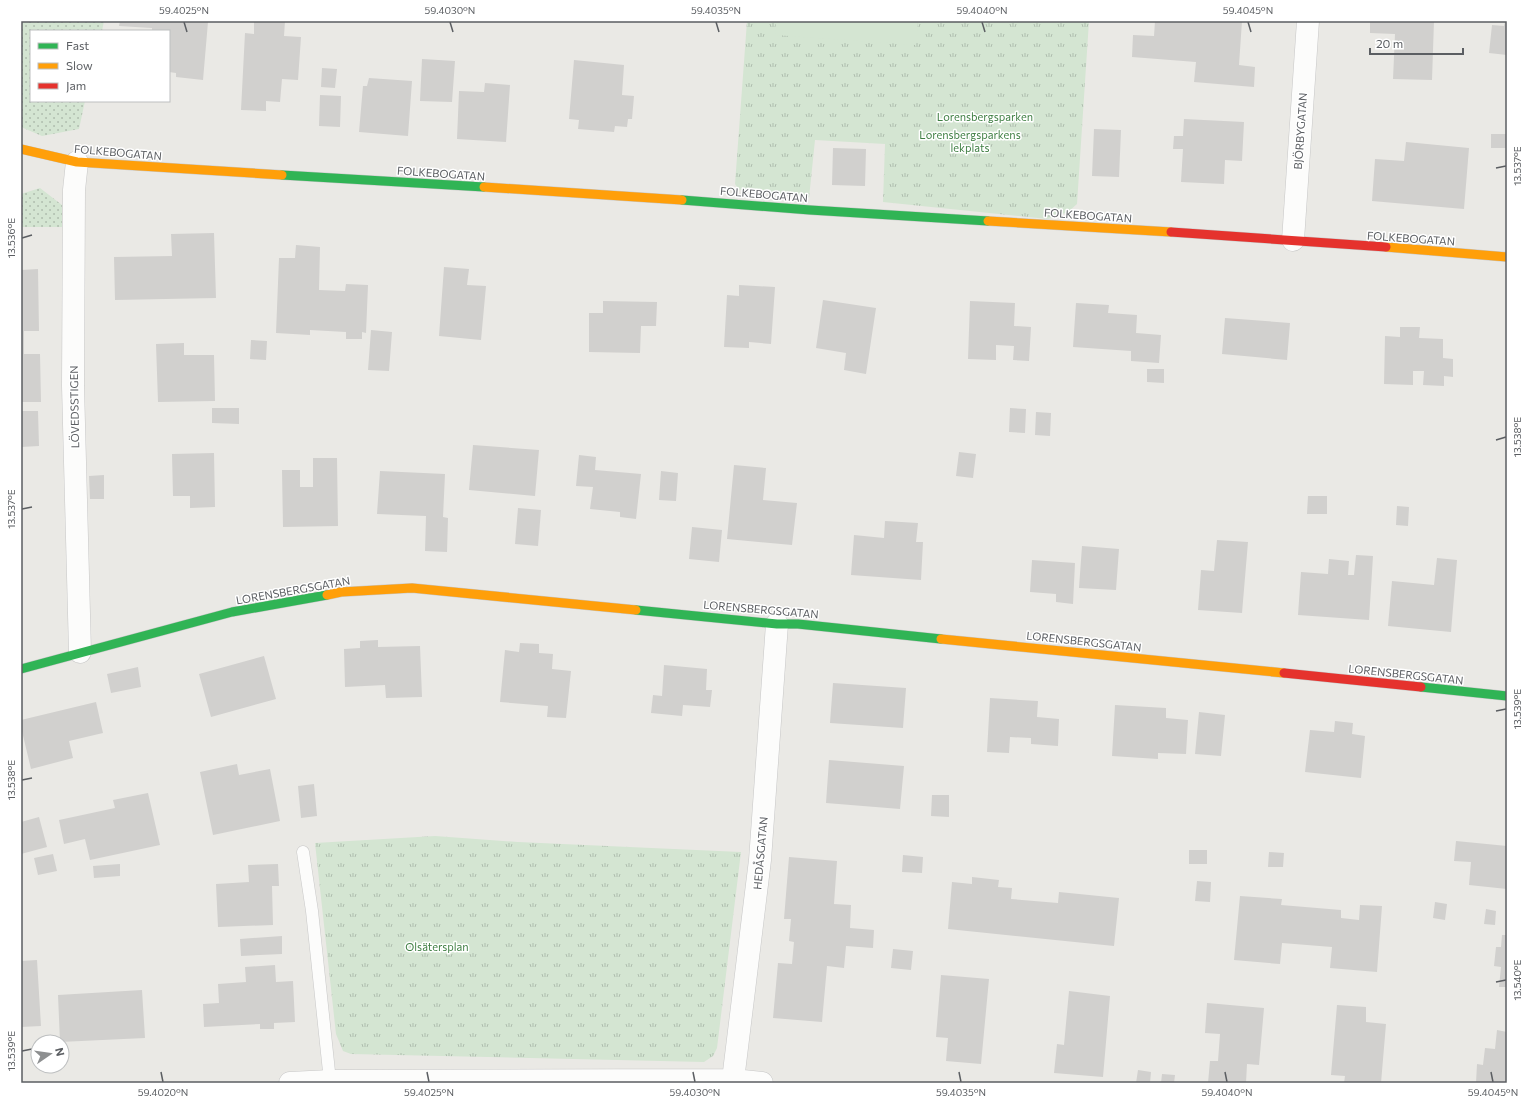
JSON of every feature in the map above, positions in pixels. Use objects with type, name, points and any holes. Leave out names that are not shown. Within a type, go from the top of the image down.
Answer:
[{"type":"street","name":"BJÖRBYGATAN","points":[[1293,240],[1308,21]]},
{"type":"street","name":"FOLKEBOGATAN","points":[[21,149],[77,162],[1293,240],[1507,257]]},
{"type":"street","name":"LÖVEDSSTIGEN","points":[[77,162],[74,190],[73,386],[80,652]]},
{"type":"street","name":"LORENSBERGSGATAN","points":[[21,669],[232,612],[341,592],[412,588],[777,624],[798,624],[1507,696]]},
{"type":"street","name":"HEDÅSGATAN","points":[[733,1080],[760,860],[777,624]]},
{"type":"street","points":[[290,1083],[330,1081],[733,1080],[762,1083]]},
{"type":"lane","points":[[303,852],[312,911],[330,1081]]},
{"type":"green space","points":[[21,21],[104,21],[102,30],[30,30],[30,102],[85,102],[79,129],[42,136],[21,127]]},
{"type":"green space","name":"Lorensbergsparken","points":[[747,21],[1089,21],[1077,204],[1068,212],[1048,219],[883,202],[885,144],[815,140],[809,198],[738,189],[735,184]]},
{"type":"green space","points":[[776,21],[918,21],[916,45],[775,35]]},
{"type":"green space","points":[[40,188],[62,205],[62,227],[21,227],[21,194]]},
{"type":"green space","name":"Olsätersplan","points":[[435,836],[518,842],[741,852],[717,1048],[713,1056],[704,1062],[351,1054],[343,1051],[336,1034],[315,843]]},
{"type":"building","points":[[120,21],[208,22],[203,80],[176,77],[176,73],[170,72],[170,30],[152,30],[152,28],[119,26]]},
{"type":"building","points":[[254,21],[285,21],[284,36],[301,37],[298,80],[282,79],[280,102],[266,101],[266,111],[241,110],[245,33],[254,34]]},
{"type":"building","points":[[1155,21],[1242,21],[1239,65],[1255,67],[1254,87],[1194,82],[1196,62],[1132,57],[1133,35],[1154,36]]},
{"type":"building","points":[[1370,21],[1434,21],[1432,80],[1393,79],[1395,34],[1370,33]]},
{"type":"building","points":[[1505,21],[1507,21],[1507,55],[1489,53],[1492,25],[1504,26]]},
{"type":"building","points":[[422,59],[455,61],[452,102],[420,101]]},
{"type":"building","points":[[574,60],[624,65],[622,95],[634,96],[632,119],[628,119],[627,127],[615,126],[614,132],[578,129],[579,120],[569,119]]},
{"type":"building","points":[[322,68],[337,69],[335,88],[321,87]]},
{"type":"building","points":[[369,78],[412,81],[408,136],[359,132],[363,86],[367,86]]},
{"type":"building","points":[[485,83],[510,85],[506,142],[457,139],[459,91],[484,92]]},
{"type":"building","points":[[320,95],[341,96],[340,127],[319,126]]},
{"type":"building","points":[[1184,119],[1244,122],[1242,161],[1225,160],[1224,184],[1181,182],[1183,149],[1173,149],[1174,136],[1183,136]]},
{"type":"building","points":[[1094,129],[1121,130],[1119,177],[1092,176]]},
{"type":"building","points":[[1491,134],[1507,134],[1507,148],[1491,148]]},
{"type":"building","points":[[1406,142],[1469,148],[1464,209],[1372,201],[1375,159],[1404,161]]},
{"type":"building","points":[[833,148],[866,149],[865,186],[832,185]]},
{"type":"building","points":[[214,233],[216,298],[115,300],[114,257],[172,256],[171,234]]},
{"type":"building","points":[[296,245],[320,247],[319,290],[345,291],[346,284],[368,285],[366,333],[362,332],[362,339],[346,339],[346,332],[310,330],[310,335],[276,333],[279,258],[295,258]]},
{"type":"building","points":[[444,267],[469,269],[467,285],[486,286],[481,340],[439,336]]},
{"type":"building","points":[[38,269],[39,331],[24,331],[24,354],[40,354],[41,402],[21,402],[21,270]]},
{"type":"building","points":[[739,285],[775,287],[771,344],[749,342],[749,348],[724,347],[727,295],[739,296]]},
{"type":"building","points":[[823,300],[876,308],[866,374],[844,370],[846,353],[816,348]]},
{"type":"building","points":[[603,301],[657,302],[656,326],[641,326],[640,353],[589,352],[589,313],[603,313]]},
{"type":"building","points":[[970,301],[1015,303],[1014,326],[1031,327],[1029,361],[1013,360],[1014,346],[996,345],[996,360],[968,359]]},
{"type":"building","points":[[1076,303],[1109,305],[1108,313],[1137,315],[1136,333],[1161,335],[1159,363],[1131,361],[1131,351],[1073,347]]},
{"type":"building","points":[[1225,318],[1290,323],[1287,360],[1222,354]]},
{"type":"building","points":[[1400,327],[1420,327],[1419,338],[1443,339],[1443,358],[1453,359],[1453,377],[1444,376],[1444,386],[1423,385],[1424,371],[1413,371],[1413,385],[1384,384],[1385,336],[1400,337]]},
{"type":"building","points":[[371,330],[392,332],[389,371],[368,370]]},
{"type":"building","points":[[251,340],[267,341],[266,360],[250,359]]},
{"type":"building","points":[[184,343],[184,355],[214,355],[215,401],[158,402],[156,344]]},
{"type":"building","points":[[1147,369],[1164,369],[1164,383],[1147,382]]},
{"type":"building","points":[[212,408],[239,408],[239,424],[212,423]]},
{"type":"building","points":[[1010,408],[1026,409],[1025,433],[1009,432]]},
{"type":"building","points":[[21,411],[38,411],[39,446],[21,447]]},
{"type":"building","points":[[1036,412],[1051,413],[1050,436],[1035,435]]},
{"type":"building","points":[[473,445],[539,450],[535,496],[469,490]]},
{"type":"building","points":[[959,452],[976,454],[973,478],[956,476]]},
{"type":"building","points":[[214,453],[215,507],[190,508],[190,496],[173,496],[172,454]]},
{"type":"building","points":[[579,455],[596,457],[595,470],[641,474],[636,519],[620,517],[620,512],[590,509],[593,487],[576,486]]},
{"type":"building","points":[[313,458],[337,458],[338,526],[283,527],[282,470],[300,470],[300,487],[313,487]]},
{"type":"building","points":[[734,465],[766,468],[763,500],[797,503],[792,545],[727,539]]},
{"type":"building","points":[[380,471],[445,474],[443,517],[448,518],[447,552],[425,551],[426,516],[377,514]]},
{"type":"building","points":[[661,471],[678,473],[676,501],[659,500]]},
{"type":"building","points":[[104,475],[104,499],[90,499],[89,476]]},
{"type":"building","points":[[1308,496],[1327,496],[1327,514],[1307,514]]},
{"type":"building","points":[[1397,506],[1409,507],[1408,526],[1396,525]]},
{"type":"building","points":[[518,508],[541,510],[538,546],[515,544]]},
{"type":"building","points":[[885,521],[918,523],[916,542],[923,542],[921,580],[851,575],[854,535],[884,538]]},
{"type":"building","points":[[692,527],[722,530],[719,562],[689,559]]},
{"type":"building","points":[[1217,540],[1248,542],[1242,613],[1198,610],[1201,570],[1214,571]]},
{"type":"building","points":[[1082,546],[1119,549],[1116,590],[1079,588]]},
{"type":"building","points":[[1356,555],[1373,556],[1369,620],[1298,615],[1301,572],[1328,574],[1329,559],[1349,561],[1348,575],[1354,575]]},
{"type":"building","points":[[1437,558],[1457,560],[1451,632],[1388,626],[1392,581],[1434,585]]},
{"type":"building","points":[[1032,560],[1075,563],[1073,604],[1056,602],[1056,594],[1030,592]]},
{"type":"building","points":[[378,640],[378,647],[420,646],[422,697],[386,698],[385,685],[345,687],[344,649],[360,648],[360,641]]},
{"type":"building","points":[[520,643],[539,644],[539,653],[553,654],[552,669],[571,671],[566,718],[547,717],[548,706],[500,702],[505,650],[519,652]]},
{"type":"building","points":[[264,656],[276,699],[211,717],[199,674]]},
{"type":"building","points":[[664,665],[707,669],[706,690],[712,690],[710,707],[683,705],[682,716],[651,713],[653,695],[662,696]]},
{"type":"building","points":[[138,667],[141,687],[111,693],[107,674]]},
{"type":"building","points":[[833,683],[906,688],[903,728],[830,723]]},
{"type":"building","points":[[990,698],[1038,701],[1037,717],[1059,719],[1058,746],[1031,744],[1031,738],[1010,737],[1009,753],[987,752]]},
{"type":"building","points":[[96,702],[103,733],[69,741],[73,758],[31,769],[21,727],[21,720]]},
{"type":"building","points":[[1115,705],[1166,708],[1166,718],[1188,720],[1186,754],[1158,753],[1158,759],[1112,756]]},
{"type":"building","points":[[1199,712],[1225,715],[1221,756],[1195,754]]},
{"type":"building","points":[[1335,721],[1353,723],[1352,734],[1365,736],[1361,778],[1305,772],[1310,730],[1334,732]]},
{"type":"building","points":[[829,760],[904,766],[900,809],[826,803]]},
{"type":"building","points":[[237,764],[239,775],[270,769],[280,821],[213,835],[200,772]]},
{"type":"building","points":[[314,784],[317,816],[301,818],[298,786]]},
{"type":"building","points":[[148,793],[160,845],[90,860],[85,839],[64,844],[59,820],[115,808],[113,800]]},
{"type":"building","points":[[932,795],[949,795],[949,817],[931,816]]},
{"type":"building","points":[[39,817],[47,847],[21,854],[21,822]]},
{"type":"building","points":[[1456,841],[1507,846],[1507,889],[1469,885],[1471,862],[1454,861]]},
{"type":"building","points":[[1189,850],[1207,850],[1207,864],[1189,864]]},
{"type":"building","points":[[1269,852],[1284,853],[1283,867],[1268,867]]},
{"type":"building","points":[[53,854],[57,871],[38,875],[34,858]]},
{"type":"building","points":[[903,855],[923,857],[922,873],[902,872]]},
{"type":"building","points":[[789,857],[837,861],[834,904],[851,905],[850,928],[874,930],[873,948],[846,946],[844,968],[827,966],[822,1022],[773,1018],[778,963],[792,964],[794,942],[789,941],[791,919],[784,919]]},
{"type":"building","points":[[120,864],[120,876],[94,878],[93,866]]},
{"type":"building","points":[[278,864],[279,886],[272,886],[273,925],[218,927],[216,884],[249,882],[248,865]]},
{"type":"building","points":[[972,877],[999,880],[998,887],[1012,888],[1011,899],[1058,903],[1059,892],[1119,898],[1114,946],[948,929],[952,882],[972,884]]},
{"type":"building","points":[[1197,881],[1211,882],[1210,902],[1195,901]]},
{"type":"building","points":[[1240,896],[1282,899],[1281,905],[1341,910],[1341,918],[1359,920],[1360,905],[1382,906],[1377,972],[1330,968],[1332,947],[1282,943],[1280,964],[1234,960]]},
{"type":"building","points":[[1435,902],[1447,904],[1445,920],[1433,918]]},
{"type":"building","points":[[1486,909],[1496,911],[1495,925],[1484,924]]},
{"type":"building","points":[[1502,935],[1507,935],[1507,987],[1499,987],[1501,967],[1494,966],[1496,947],[1501,947]]},
{"type":"building","points":[[282,936],[282,954],[241,956],[240,939]]},
{"type":"building","points":[[893,949],[913,951],[911,970],[891,968]]},
{"type":"building","points":[[37,960],[41,1026],[21,1027],[21,961]]},
{"type":"building","points":[[275,965],[276,982],[293,981],[295,1022],[274,1023],[274,1029],[260,1029],[260,1024],[204,1027],[203,1004],[219,1003],[218,984],[246,982],[245,967]]},
{"type":"building","points":[[941,975],[989,979],[981,1064],[946,1061],[948,1038],[936,1037]]},
{"type":"building","points":[[142,990],[145,1038],[70,1042],[70,1034],[60,1034],[58,995]]},
{"type":"building","points":[[1069,991],[1110,996],[1103,1077],[1054,1073],[1057,1044],[1064,1045]]},
{"type":"building","points":[[1207,1003],[1264,1008],[1259,1065],[1247,1064],[1246,1083],[1208,1083],[1210,1061],[1218,1061],[1220,1034],[1205,1033]]},
{"type":"building","points":[[1337,1005],[1366,1007],[1366,1022],[1386,1024],[1381,1083],[1344,1083],[1345,1076],[1331,1075]]},
{"type":"building","points":[[1497,1030],[1507,1032],[1507,1083],[1476,1083],[1477,1064],[1483,1065],[1485,1048],[1495,1049]]},
{"type":"building","points":[[1138,1070],[1151,1072],[1150,1083],[1136,1083]]},
{"type":"building","points":[[1162,1074],[1175,1075],[1174,1083],[1161,1083]]},
{"type":"traffic: fast","points":[[282,175],[484,187]]},
{"type":"traffic: fast","points":[[682,200],[810,210],[988,221]]},
{"type":"traffic: fast","points":[[21,669],[232,612],[327,595]]},
{"type":"traffic: fast","points":[[636,610],[777,624],[798,624],[941,639]]},
{"type":"traffic: fast","points":[[1421,687],[1507,696]]},
{"type":"traffic: slow","points":[[21,149],[77,162],[282,175]]},
{"type":"traffic: slow","points":[[484,187],[682,200]]},
{"type":"traffic: slow","points":[[988,221],[1171,232]]},
{"type":"traffic: slow","points":[[1386,247],[1507,257]]},
{"type":"traffic: slow","points":[[327,595],[341,592],[412,588],[636,610]]},
{"type":"traffic: slow","points":[[941,639],[1284,673]]},
{"type":"traffic: jam","points":[[1171,232],[1386,247]]},
{"type":"traffic: jam","points":[[1284,673],[1421,687]]},
{"type":"park label","name":"Lorensbergsparkens lekplats","points":[[970,140]]}]
